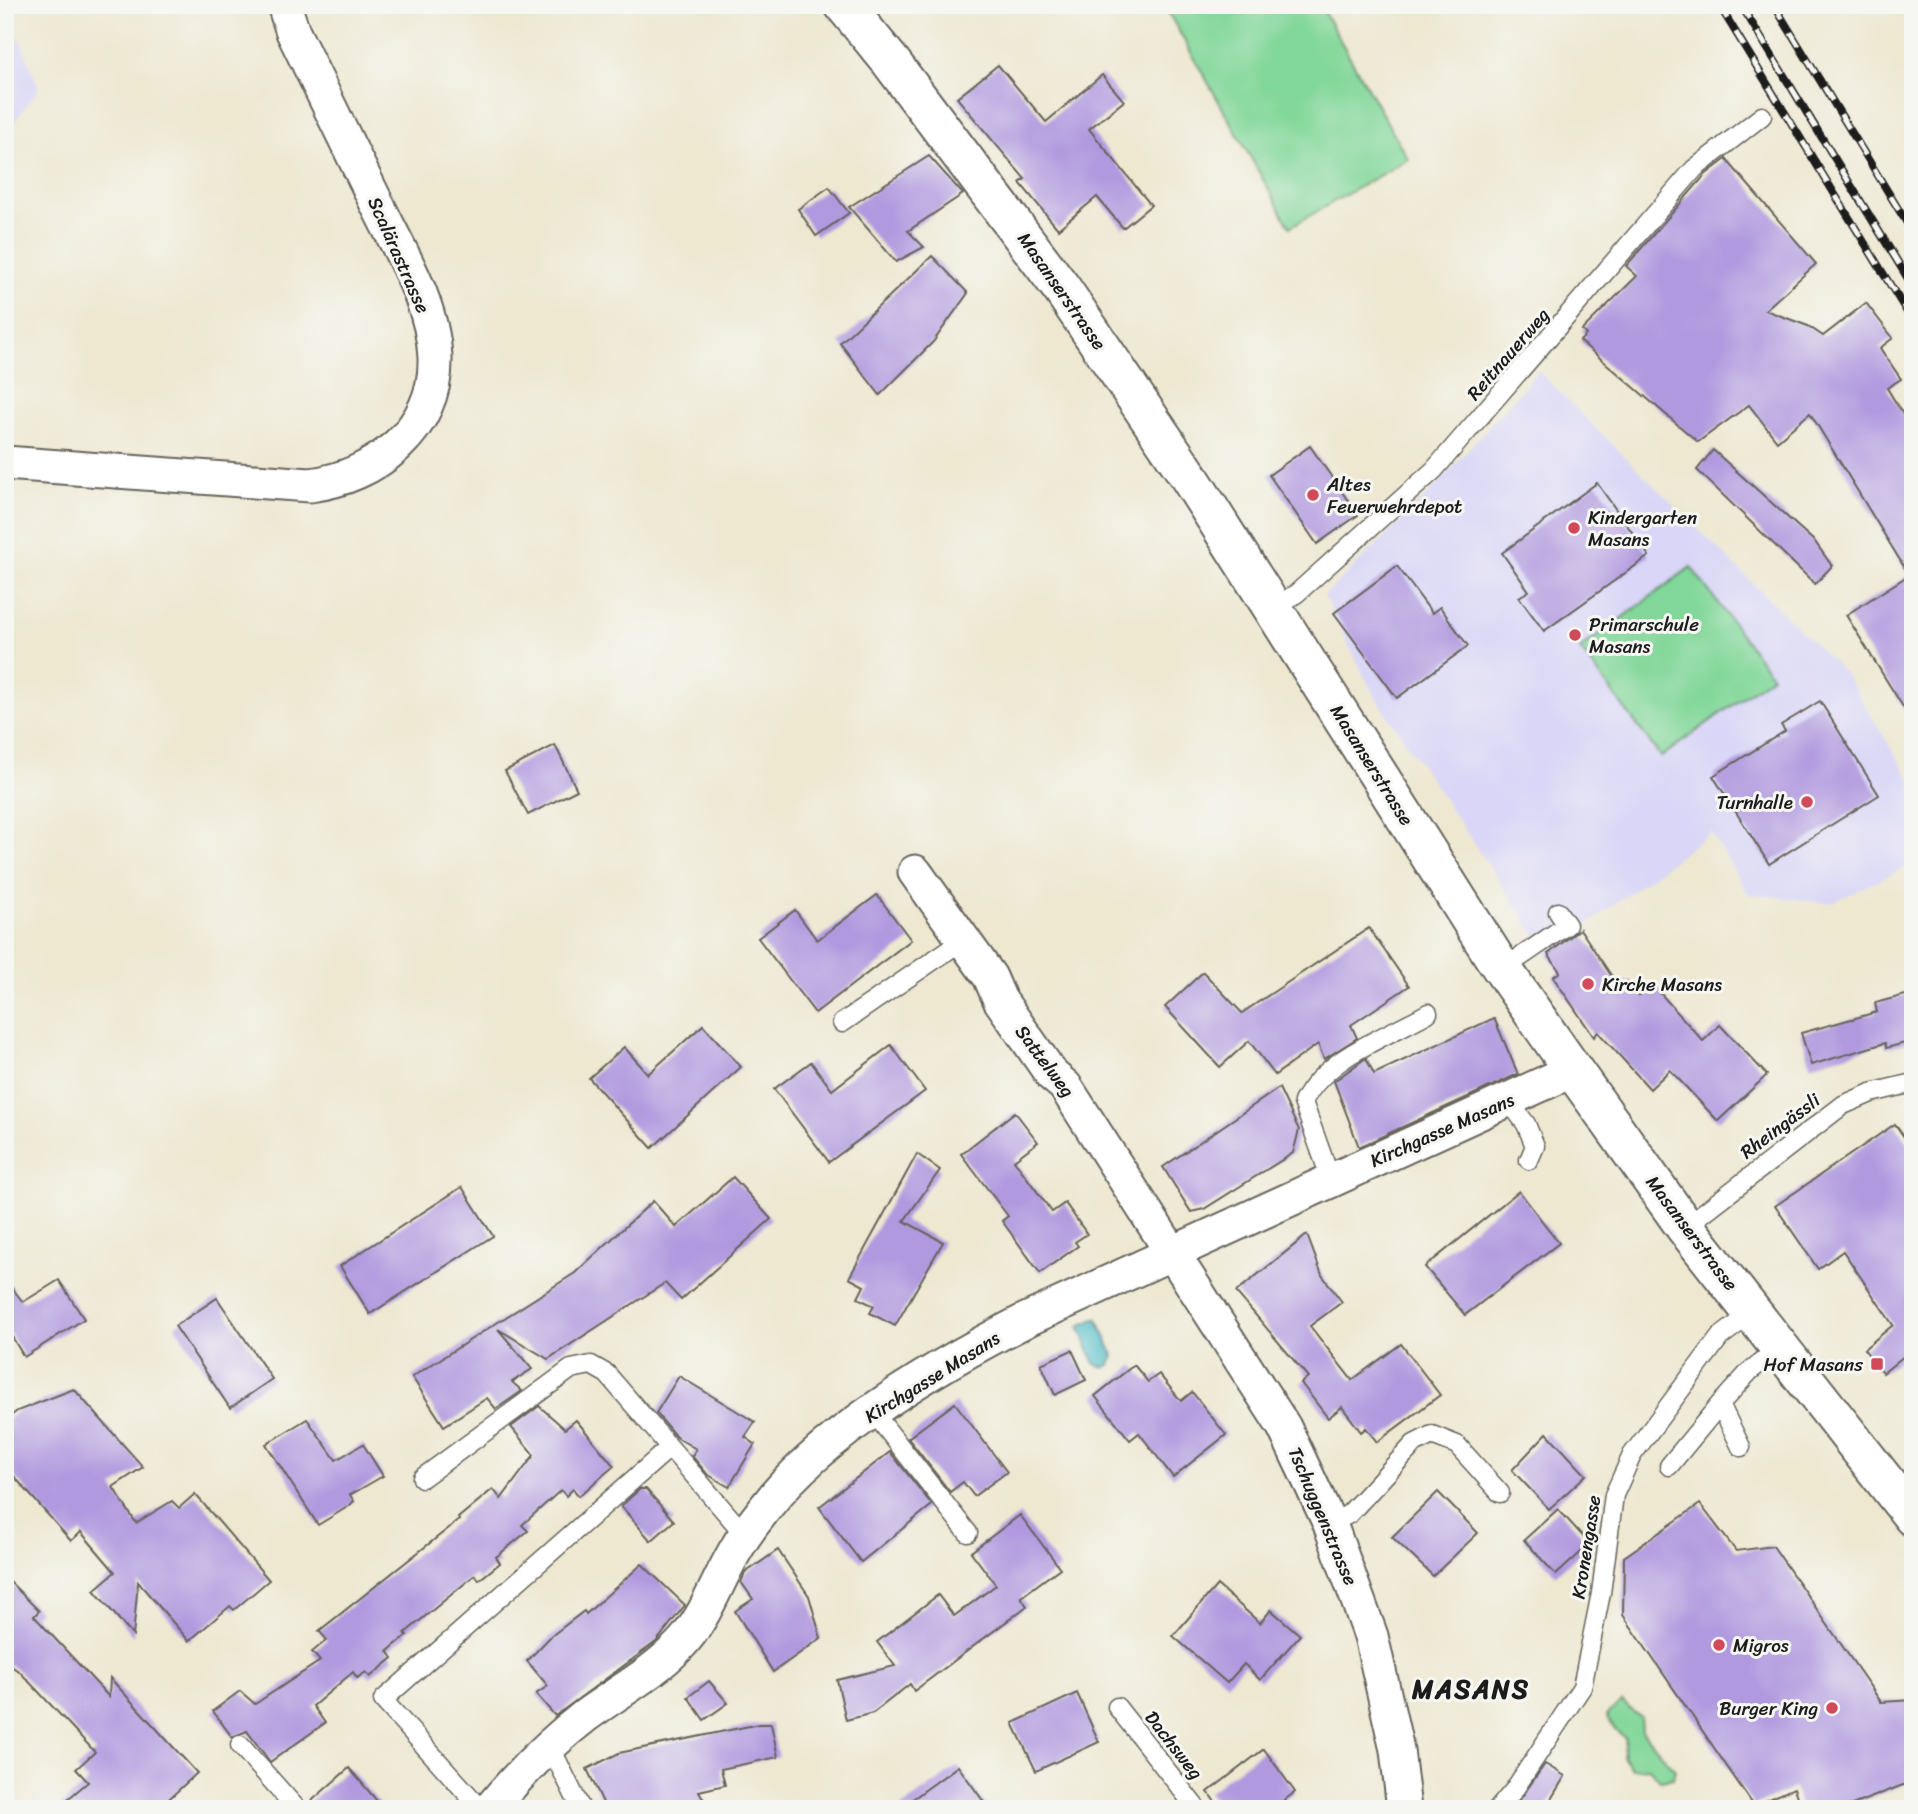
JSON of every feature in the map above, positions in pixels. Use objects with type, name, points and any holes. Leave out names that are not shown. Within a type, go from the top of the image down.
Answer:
[{"type":"main road","name":"Masanserstrasse","points":[[844,5],[891,62],[1062,289],[1188,475],[1503,969],[1573,1070],[1685,1227],[1913,1517]]},
{"type":"street","name":"Scalärastrasse","points":[[5,463],[310,485],[335,482],[364,471],[389,454],[409,434],[424,410],[434,383],[435,357],[423,302],[293,32],[284,5]]},
{"type":"street","name":"Sattelweg","points":[[915,872],[990,977],[1000,1000],[1052,1075],[1065,1086],[1171,1252]]},
{"type":"street","name":"Kirchgasse Masans","points":[[490,1809],[549,1744],[679,1646],[699,1619],[745,1535],[793,1477],[825,1447],[874,1413],[967,1350],[1171,1252],[1573,1070]]},
{"type":"street","name":"Tschuggenstrasse","points":[[1171,1252],[1284,1427],[1330,1524],[1371,1636],[1398,1750],[1404,1809]]},
{"type":"lane","name":"Reitnauerweg","points":[[1273,609],[1297,593],[1434,470],[1694,169],[1762,116]]},
{"type":"lane","points":[[1503,969],[1567,925],[1558,912]]},
{"type":"lane","points":[[842,1023],[963,940]]},
{"type":"lane","points":[[1331,1180],[1303,1102],[1310,1089],[1338,1063],[1428,1013]]},
{"type":"lane","name":"Rheingässli","points":[[1685,1227],[1843,1105],[1871,1093],[1913,1083]]},
{"type":"lane","points":[[1508,1100],[1526,1124],[1535,1146],[1529,1160]]},
{"type":"lane","name":"Kronengasse","points":[[1498,1809],[1514,1790],[1582,1687],[1601,1593],[1614,1495],[1632,1455],[1720,1337],[1752,1312]]},
{"type":"lane","points":[[1670,1466],[1750,1371],[1780,1347]]},
{"type":"lane","points":[[422,1478],[580,1365],[599,1368],[745,1535]]},
{"type":"lane","points":[[1720,1404],[1741,1447]]},
{"type":"lane","points":[[874,1413],[968,1533]]},
{"type":"lane","points":[[1330,1524],[1349,1514],[1415,1444],[1432,1435],[1457,1445],[1500,1493]]},
{"type":"lane","points":[[481,1809],[383,1700],[668,1449]]},
{"type":"lane","name":"Dachsweg","points":[[1117,1707],[1197,1809]]},
{"type":"lane","points":[[549,1744],[582,1809]]},
{"type":"lane","points":[[240,1745],[297,1809]]},
{"type":"shaded area","points":[[6,5],[39,88],[5,135]]},
{"type":"shaded area","name":"Primarschule Masans","points":[[1538,371],[1846,675],[1913,783],[1913,864],[1831,903],[1748,894],[1711,832],[1548,954],[1374,695],[1324,596],[1429,494]]},
{"type":"green space","points":[[1164,5],[1320,5],[1408,159],[1290,227]]},
{"type":"green space","points":[[1691,567],[1772,676],[1661,757],[1580,649]]},
{"type":"green space","points":[[1622,1702],[1641,1718],[1642,1731],[1675,1770],[1673,1778],[1660,1780],[1649,1768],[1632,1769],[1623,1757],[1626,1739],[1614,1728],[1607,1715]]},
{"type":"water","points":[[1097,1318],[1114,1356],[1110,1365],[1104,1368],[1095,1364],[1079,1326]]},
{"type":"building","points":[[998,65],[1046,122],[1102,75],[1124,101],[1089,129],[1151,205],[1123,228],[1097,197],[1058,229],[1020,183],[1025,179],[957,98]]},
{"type":"building","points":[[929,156],[963,194],[908,231],[924,247],[896,262],[849,207]]},
{"type":"building","points":[[1726,159],[1816,264],[1765,310],[1808,326],[1823,336],[1866,303],[1893,338],[1880,348],[1901,379],[1887,388],[1913,431],[1913,723],[1846,615],[1909,575],[1810,413],[1777,441],[1749,405],[1698,442],[1580,341],[1586,335],[1582,330],[1637,276],[1626,266],[1705,175]]},
{"type":"building","points":[[829,187],[849,213],[816,236],[798,209]]},
{"type":"building","points":[[932,256],[968,293],[933,342],[880,395],[840,343]]},
{"type":"building","name":"Altes Feuerwehrdepot","points":[[1310,446],[1358,515],[1317,544],[1269,475]]},
{"type":"building","points":[[1713,450],[1815,542],[1832,566],[1815,584],[1697,470]]},
{"type":"building","points":[[1597,483],[1649,556],[1544,631],[1519,597],[1529,591],[1502,553]]},
{"type":"building","points":[[1397,566],[1432,613],[1440,607],[1468,646],[1397,698],[1334,613]]},
{"type":"building","name":"Turnhalle","points":[[1820,701],[1879,795],[1769,864],[1713,776],[1785,731],[1781,725]]},
{"type":"building","points":[[555,745],[577,790],[528,815],[505,771]]},
{"type":"building","points":[[877,895],[911,940],[815,1013],[758,938],[795,910],[817,940]]},
{"type":"building","points":[[1369,928],[1409,986],[1351,1025],[1357,1038],[1324,1059],[1318,1044],[1275,1075],[1249,1041],[1220,1067],[1165,1007],[1203,972],[1242,1013]]},
{"type":"building","points":[[1580,929],[1619,987],[1627,981],[1639,996],[1652,984],[1703,1041],[1720,1025],[1767,1075],[1718,1121],[1670,1070],[1650,1089],[1598,1032],[1594,1037],[1553,977],[1560,972],[1548,954]]},
{"type":"building","points":[[1913,993],[1913,1041],[1886,1048],[1885,1043],[1811,1065],[1801,1033],[1877,1012],[1875,1003]]},
{"type":"building","points":[[1494,1018],[1518,1074],[1359,1147],[1334,1081],[1366,1058],[1374,1074]]},
{"type":"building","points":[[703,1025],[741,1067],[652,1148],[589,1078],[624,1047],[648,1074]]},
{"type":"building","points":[[891,1045],[925,1091],[829,1162],[774,1089],[811,1062],[832,1090]]},
{"type":"building","points":[[1279,1088],[1299,1130],[1293,1153],[1204,1209],[1191,1212],[1163,1167]]},
{"type":"building","points":[[1015,1112],[1038,1142],[1014,1160],[1052,1212],[1065,1203],[1087,1234],[1075,1242],[1078,1246],[1040,1273],[1002,1221],[1008,1216],[961,1154]]},
{"type":"building","points":[[1895,1124],[1913,1150],[1913,1354],[1910,1351],[1883,1373],[1864,1349],[1893,1325],[1843,1251],[1818,1269],[1775,1206]]},
{"type":"building","points":[[917,1154],[940,1170],[904,1221],[943,1242],[895,1326],[870,1313],[874,1306],[858,1298],[864,1286],[849,1278]]},
{"type":"building","points":[[733,1177],[771,1219],[681,1300],[665,1283],[548,1359],[498,1329],[532,1369],[512,1382],[522,1391],[496,1409],[487,1398],[444,1426],[412,1377],[575,1273],[653,1201],[676,1227]]},
{"type":"building","points":[[462,1187],[493,1236],[370,1314],[340,1266]]},
{"type":"building","points":[[1519,1191],[1559,1243],[1465,1315],[1425,1267]]},
{"type":"building","points":[[1307,1235],[1322,1275],[1342,1302],[1310,1326],[1352,1380],[1401,1344],[1440,1395],[1377,1442],[1366,1428],[1361,1432],[1342,1407],[1328,1418],[1301,1383],[1308,1377],[1236,1292]]},
{"type":"building","points":[[5,1279],[23,1302],[59,1280],[84,1319],[24,1357],[5,1325]]},
{"type":"building","points":[[217,1298],[272,1379],[230,1408],[175,1326]]},
{"type":"building","points":[[1072,1350],[1086,1380],[1055,1395],[1041,1364]]},
{"type":"building","points":[[1134,1365],[1148,1382],[1159,1374],[1181,1401],[1192,1392],[1226,1435],[1173,1477],[1139,1433],[1130,1440],[1095,1396]]},
{"type":"building","points":[[679,1376],[755,1422],[745,1437],[755,1444],[729,1487],[707,1474],[692,1456],[696,1449],[676,1437],[656,1413]]},
{"type":"building","points":[[74,1389],[143,1467],[113,1487],[136,1523],[172,1501],[179,1508],[195,1494],[269,1580],[234,1610],[230,1606],[189,1641],[138,1582],[133,1636],[94,1590],[115,1572],[81,1532],[71,1541],[5,1466],[5,1421],[17,1411]]},
{"type":"building","points":[[955,1403],[1007,1472],[974,1496],[963,1482],[950,1492],[908,1438]]},
{"type":"building","points":[[539,1406],[565,1429],[576,1420],[614,1466],[579,1496],[573,1489],[566,1496],[561,1490],[522,1525],[528,1531],[496,1557],[500,1563],[479,1580],[475,1575],[405,1633],[407,1635],[388,1651],[393,1658],[370,1677],[366,1672],[357,1678],[353,1672],[313,1706],[325,1723],[270,1762],[247,1731],[232,1737],[213,1711],[240,1691],[255,1704],[320,1661],[312,1652],[327,1640],[319,1631],[459,1520],[458,1518],[493,1489],[501,1499],[534,1455],[511,1427]]},
{"type":"building","points":[[307,1419],[336,1460],[363,1444],[383,1476],[350,1495],[354,1501],[349,1506],[318,1525],[266,1444]]},
{"type":"building","points":[[1547,1433],[1586,1475],[1549,1509],[1512,1470]]},
{"type":"building","points":[[890,1452],[932,1505],[861,1562],[819,1507]]},
{"type":"building","points":[[640,1489],[646,1489],[674,1521],[651,1541],[621,1506]]},
{"type":"building","points":[[1438,1492],[1478,1533],[1433,1576],[1392,1537]]},
{"type":"building","points":[[1700,1504],[1736,1551],[1773,1546],[1881,1702],[1913,1700],[1913,1784],[1903,1785],[1842,1809],[1801,1809],[1794,1788],[1754,1806],[1623,1615],[1624,1557]]},
{"type":"building","points":[[1558,1509],[1590,1544],[1556,1575],[1524,1540]]},
{"type":"building","points":[[1020,1515],[1060,1568],[1021,1597],[1027,1606],[914,1691],[910,1684],[873,1713],[846,1720],[837,1680],[895,1666],[877,1642],[938,1595],[954,1616],[996,1585],[971,1552]]},
{"type":"building","points":[[778,1550],[809,1596],[821,1638],[773,1672],[735,1611],[753,1599],[741,1582],[745,1573]]},
{"type":"building","points":[[642,1564],[685,1605],[656,1642],[555,1716],[536,1694],[548,1686],[527,1661],[550,1637],[584,1611],[586,1614]]},
{"type":"building","points":[[5,1577],[39,1611],[34,1616],[109,1697],[110,1678],[197,1773],[158,1809],[56,1809],[88,1782],[76,1769],[95,1752],[20,1672],[5,1662]]},
{"type":"building","points":[[1217,1585],[1260,1623],[1271,1610],[1300,1635],[1260,1680],[1244,1664],[1227,1683],[1173,1636]]},
{"type":"building","points":[[709,1681],[728,1703],[704,1720],[688,1697]]},
{"type":"building","points":[[1077,1693],[1099,1742],[1036,1771],[1013,1723]]},
{"type":"building","points":[[759,1724],[771,1724],[778,1757],[721,1769],[725,1785],[699,1791],[709,1809],[606,1809],[587,1769],[619,1753]]},
{"type":"building","points":[[1264,1749],[1295,1792],[1273,1809],[1220,1809],[1208,1792]]},
{"type":"building","points":[[1545,1764],[1565,1776],[1545,1809],[1513,1809]]},
{"type":"building","points":[[958,1766],[989,1809],[899,1809]]},
{"type":"building","points":[[349,1768],[384,1809],[308,1809],[307,1805]]},
{"type":"railway","points":[[1719,5],[1913,322]]},
{"type":"railway","points":[[1741,5],[1913,287]]},
{"type":"railway","points":[[1774,5],[1913,233]]},
{"type":"place","name":"Altes Feuerwehrdepot","points":[[1313,495]]},
{"type":"place","name":"Kindergarten Masans","points":[[1574,528]]},
{"type":"place","name":"Primarschule Masans","points":[[1575,635]]},
{"type":"place","name":"Turnhalle","points":[[1807,802]]},
{"type":"place","name":"Kirche Masans","points":[[1588,984]]},
{"type":"place","name":"Hof Masans","points":[[1877,1364]]},
{"type":"place","name":"Migros","points":[[1719,1645]]},
{"type":"place","name":"Burger King","points":[[1832,1708]]},
{"type":"district","name":"MASANS","points":[[1471,1689]]}]
